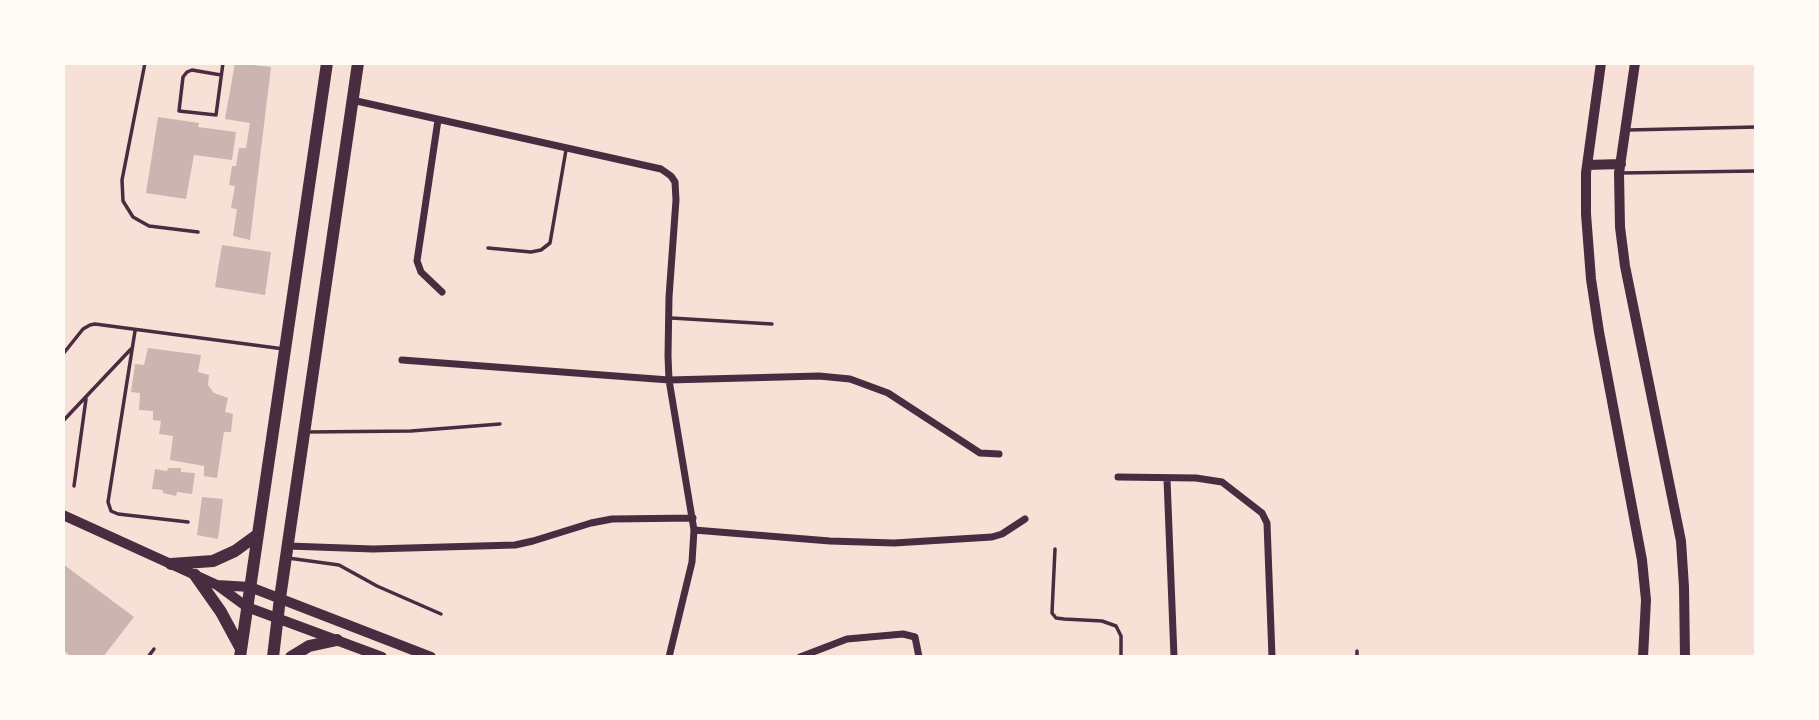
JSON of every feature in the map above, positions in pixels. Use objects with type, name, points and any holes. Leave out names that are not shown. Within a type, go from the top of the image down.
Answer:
[{"type":"main road","points":[[240,653],[327,63]]},
{"type":"main road","points":[[272,657],[358,63]]},
{"type":"main road","points":[[1601,63],[1587,165],[1586,215],[1591,279],[1642,560],[1646,600],[1643,655]]},
{"type":"main road","points":[[1635,63],[1620,168],[1620,227],[1625,266],[1681,541],[1687,654]]},
{"type":"main road","points":[[1587,165],[1620,168]]},
{"type":"main road","points":[[63,515],[217,585],[247,607],[382,657]]},
{"type":"main road","points":[[172,564],[213,561],[235,551],[257,535]]},
{"type":"main road","points":[[195,575],[221,612],[240,653]]},
{"type":"main road","points":[[217,585],[250,587],[431,657]]},
{"type":"main road","points":[[291,657],[309,646],[337,640]]},
{"type":"street","points":[[352,100],[661,169],[675,182],[668,318],[669,380],[694,530],[692,562],[669,657]]},
{"type":"street","points":[[438,120],[417,261],[421,272],[442,292]]},
{"type":"street","points":[[402,360],[669,380],[819,376],[850,379],[888,393],[975,451],[999,454]]},
{"type":"street","points":[[1118,477],[1196,478],[1222,482],[1262,513],[1267,523],[1272,657]]},
{"type":"street","points":[[1167,479],[1174,657]]},
{"type":"street","points":[[287,552],[515,545],[612,519],[694,518]]},
{"type":"street","points":[[694,530],[830,541],[894,543],[992,537],[1002,534],[1025,519]]},
{"type":"street","points":[[800,657],[847,639],[903,634],[915,637],[919,657]]},
{"type":"lane","points":[[145,63],[122,180],[123,201],[132,217],[149,226],[198,232]]},
{"type":"lane","points":[[221,75],[192,70],[187,72],[183,77],[179,111],[216,115],[223,63]]},
{"type":"lane","points":[[1626,130],[1756,127]]},
{"type":"lane","points":[[488,248],[531,252],[541,250],[550,243],[567,148]]},
{"type":"lane","points":[[1620,168],[1756,171]]},
{"type":"lane","points":[[668,318],[772,324]]},
{"type":"lane","points":[[63,354],[90,324],[285,350]]},
{"type":"lane","points":[[135,331],[108,502],[111,511],[118,514],[188,522]]},
{"type":"lane","points":[[63,421],[133,347]]},
{"type":"lane","points":[[74,486],[86,397]]},
{"type":"lane","points":[[304,432],[411,431],[500,424]]},
{"type":"lane","points":[[1055,549],[1052,613],[1056,618],[1064,620],[1102,621],[1116,626],[1121,636],[1121,657]]},
{"type":"lane","points":[[287,552],[339,565],[377,586],[441,614]]},
{"type":"lane","points":[[148,657],[154,649]]},
{"type":"lane","points":[[1357,651],[1357,657]]},
{"type":"building","points":[[235,63],[271,67],[250,240],[233,236],[237,209],[231,208],[235,186],[229,185],[239,148],[246,148],[250,123],[225,119]]},
{"type":"building","points":[[158,117],[199,123],[198,127],[236,132],[232,160],[194,155],[186,199],[146,193]]},
{"type":"building","points":[[222,245],[271,252],[265,295],[215,287]]},
{"type":"building","points":[[148,348],[201,355],[198,372],[209,375],[208,385],[214,393],[228,398],[225,412],[233,414],[231,432],[224,432],[217,478],[204,476],[204,466],[170,460],[173,436],[159,434],[161,421],[153,420],[153,411],[139,410],[140,393],[131,392],[135,364],[144,365]]},
{"type":"building","points":[[168,468],[181,468],[181,472],[195,473],[192,494],[177,492],[176,496],[163,493],[163,490],[152,489],[155,469],[167,471]]},
{"type":"building","points":[[202,497],[223,499],[218,539],[197,535]]},
{"type":"building","points":[[63,564],[134,617],[103,657],[72,657],[63,650]]}]
